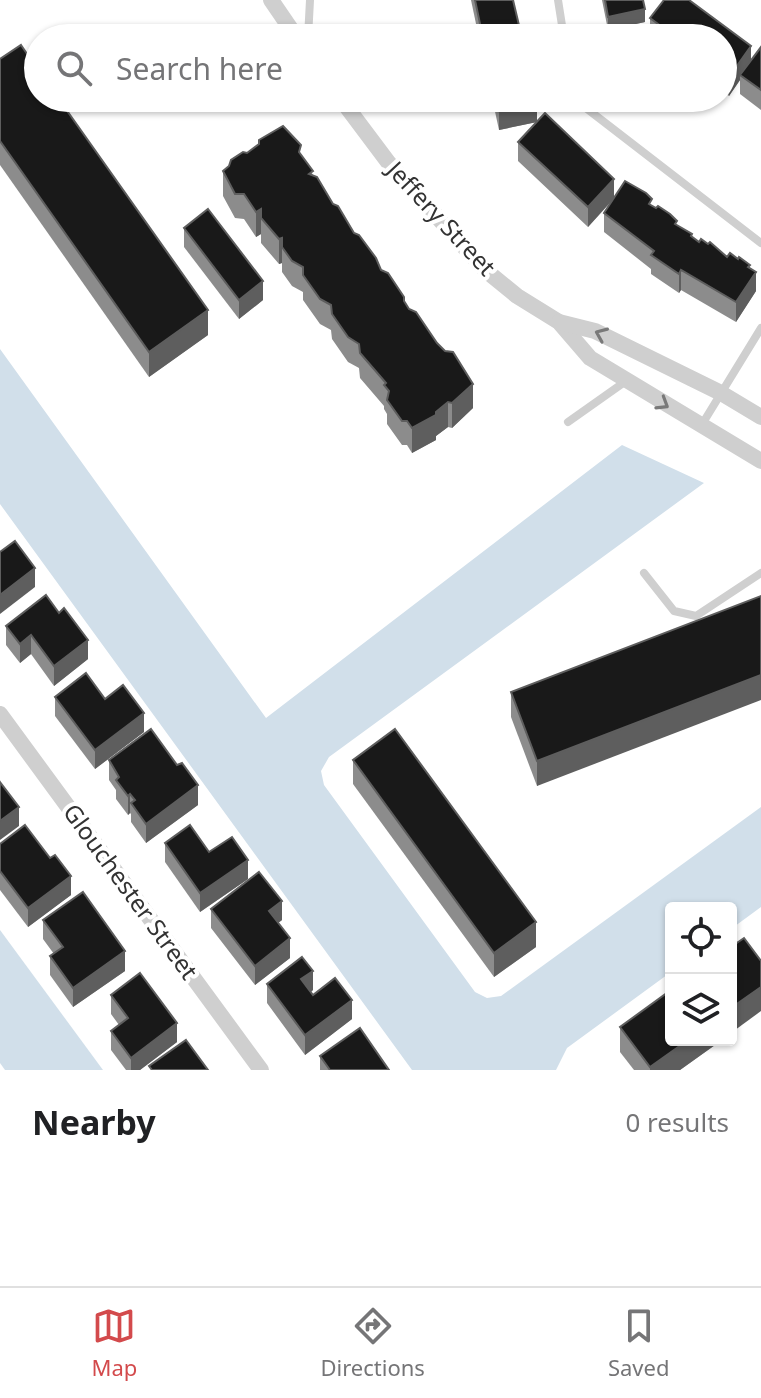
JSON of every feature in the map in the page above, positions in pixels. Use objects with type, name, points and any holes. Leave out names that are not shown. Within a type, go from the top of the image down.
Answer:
[{"type":"street","points":[[276,3],[289,24]]},
{"type":"street","name":"Jeffery Street","points":[[350,112],[388,162],[484,269],[517,296],[559,322],[590,358],[761,461]]},
{"type":"street","name":"Jeffery Street","points":[[559,322],[595,331],[721,393],[761,417]]},
{"type":"street","name":"Glouchester Street","points":[[0,714],[261,1070]]},
{"type":"lane","points":[[309,24],[310,0]]},
{"type":"lane","points":[[558,0],[562,24]]},
{"type":"lane","points":[[591,112],[761,243]]},
{"type":"lane","points":[[701,427],[761,328]]},
{"type":"lane","points":[[568,422],[626,381]]},
{"type":"lane","points":[[644,573],[674,611],[696,616],[761,573]]},
{"type":"shaded area","points":[[0,349],[266,718],[622,445],[704,483],[329,757],[321,771],[324,785],[475,992],[487,998],[501,996],[761,807],[761,907],[737,925],[737,902],[665,902],[665,976],[567,1048],[556,1070],[412,1070],[0,504]]},
{"type":"shaded area","points":[[0,930],[103,1070],[5,1070],[0,1063]]},
{"type":"building","points":[[475,0],[513,0],[519,24],[480,24]]},
{"type":"building","points":[[605,0],[643,0],[645,9],[608,17]]},
{"type":"building","points":[[664,0],[689,0],[721,24],[658,24],[650,18]]},
{"type":"building","points":[[737,36],[751,46],[737,66]]},
{"type":"building","points":[[21,45],[24,49],[24,112],[68,112],[208,310],[149,352],[0,141],[0,59]]},
{"type":"building","points":[[761,47],[761,90],[740,75]]},
{"type":"building","points":[[545,113],[614,179],[588,207],[518,142]]},
{"type":"building","points":[[283,126],[301,145],[299,152],[313,171],[309,174],[317,177],[354,233],[359,235],[376,258],[381,270],[388,273],[409,309],[416,312],[445,351],[453,352],[473,384],[436,415],[412,428],[407,421],[402,421],[387,400],[389,391],[384,385],[386,383],[360,353],[359,344],[348,337],[332,314],[331,305],[320,299],[303,275],[303,267],[292,261],[282,247],[282,238],[279,239],[261,218],[261,209],[256,212],[244,194],[235,194],[223,171],[231,160],[243,152],[247,153],[259,144],[259,140]]},
{"type":"building","points":[[625,181],[646,193],[652,199],[649,204],[670,214],[677,221],[675,224],[699,242],[701,239],[708,244],[710,242],[727,257],[730,253],[750,265],[748,267],[756,272],[736,302],[681,270],[679,274],[651,255],[654,251],[604,213]]},
{"type":"building","points":[[208,209],[263,281],[239,300],[184,228]]},
{"type":"building","points":[[15,541],[35,568],[0,595],[0,552]]},
{"type":"building","points":[[46,595],[59,613],[64,608],[88,640],[54,666],[31,635],[20,644],[6,626]]},
{"type":"building","points":[[761,596],[761,675],[537,761],[511,692]]},
{"type":"building","points":[[86,673],[105,699],[123,685],[144,713],[95,750],[55,697]]},
{"type":"building","points":[[151,729],[177,765],[182,763],[198,785],[146,824],[131,803],[135,800],[116,780],[119,777],[109,760]]},
{"type":"building","points":[[395,729],[536,922],[494,953],[353,760]]},
{"type":"building","points":[[0,782],[19,807],[0,821]]},
{"type":"building","points":[[25,825],[50,858],[55,855],[71,876],[28,908],[0,871],[0,844]]},
{"type":"building","points":[[190,825],[209,852],[232,837],[248,860],[200,893],[165,843]]},
{"type":"building","points":[[259,872],[282,901],[269,911],[290,938],[255,966],[211,909]]},
{"type":"building","points":[[83,892],[125,951],[73,988],[50,956],[63,947],[43,920]]},
{"type":"building","points":[[744,938],[761,961],[761,987],[737,1004],[737,974],[737,943]]},
{"type":"building","points":[[302,957],[313,971],[301,979],[313,995],[335,978],[352,1000],[305,1035],[267,984]]},
{"type":"building","points":[[140,973],[177,1023],[131,1058],[111,1031],[128,1018],[111,995]]},
{"type":"building","points":[[665,994],[665,1046],[680,1046],[650,1067],[620,1027]]},
{"type":"building","points":[[360,1028],[389,1070],[330,1070],[320,1056]]},
{"type":"building","points":[[186,1040],[208,1070],[152,1070],[149,1066]]}]
